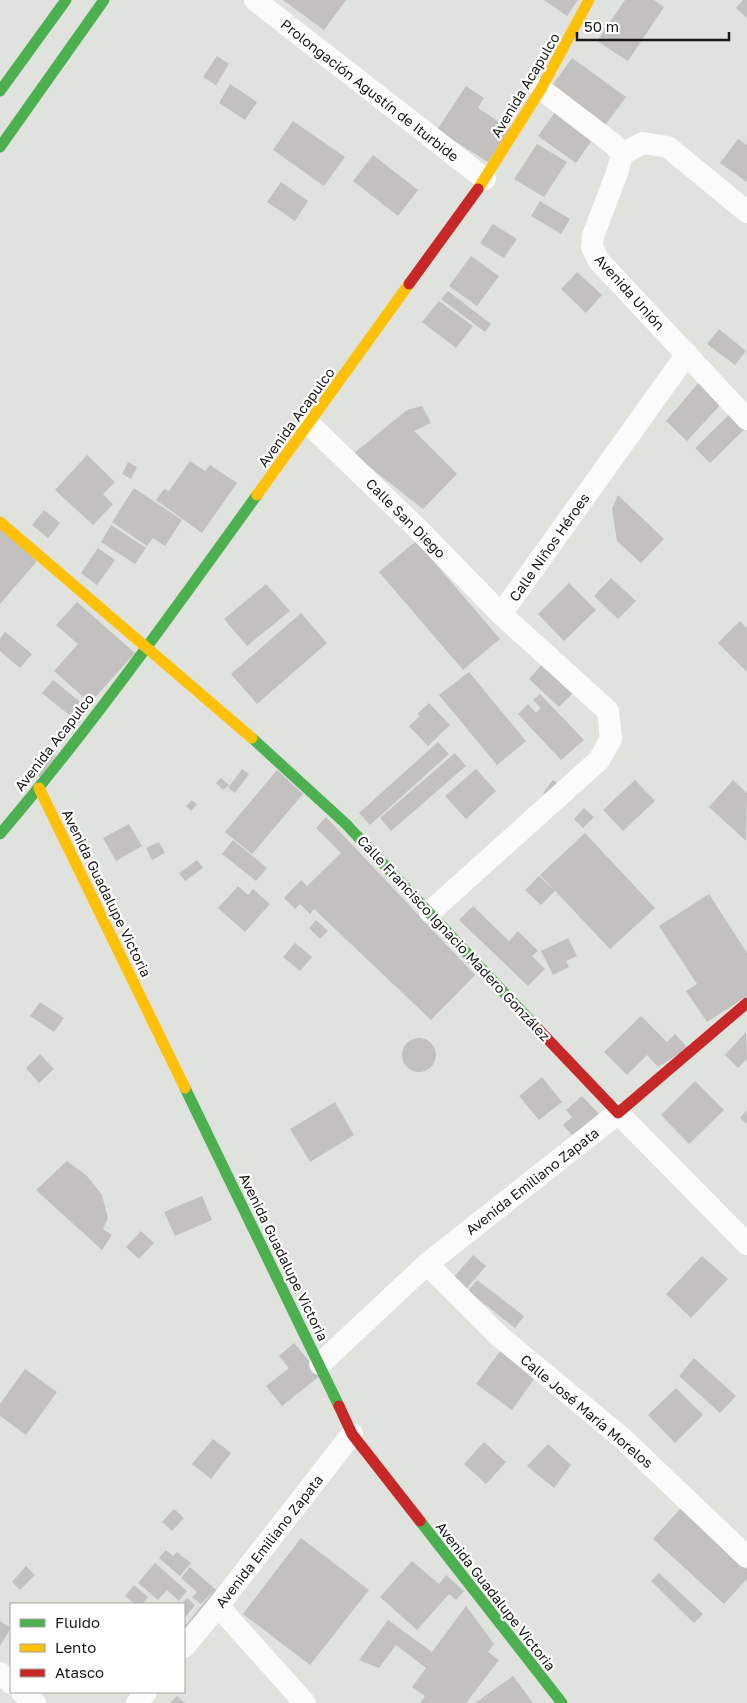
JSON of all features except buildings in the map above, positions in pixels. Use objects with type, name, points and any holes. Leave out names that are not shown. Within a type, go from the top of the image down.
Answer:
[{"type":"street","points":[[0,91],[66,0]]},
{"type":"street","points":[[0,147],[104,0]]},
{"type":"street","name":"Prolongación Agustín de Iturbide","points":[[255,0],[485,179]]},
{"type":"street","name":"Avenida Acapulco","points":[[0,834],[39,788],[146,648],[485,179],[541,89],[589,0]]},
{"type":"street","points":[[541,89],[614,144],[622,154],[643,143],[668,147],[747,212]]},
{"type":"street","name":"Avenida Unión","points":[[622,154],[618,170],[593,236],[592,247],[599,261],[747,418]]},
{"type":"street","name":"Calle Niños Héroes","points":[[430,912],[599,760],[611,739],[608,711],[502,614],[687,354]]},
{"type":"street","name":"Calle San Diego","points":[[309,424],[419,530],[502,614]]},
{"type":"street","name":"Calle Francisco Ignacio Madero González","points":[[0,522],[218,708],[290,771],[346,824],[618,1113],[747,1244]]},
{"type":"street","name":"Avenida Guadalupe Victoria","points":[[39,788],[320,1364],[352,1434],[562,1703]]},
{"type":"street","name":"Avenida Emiliano Zapata","points":[[320,1364],[427,1264],[618,1113],[747,1003]]},
{"type":"street","name":"Calle José María Morelos","points":[[427,1264],[498,1335],[622,1438],[747,1557]]},
{"type":"street","name":"Avenida Emiliano Zapata","points":[[185,1646],[352,1434]]},
{"type":"street","points":[[218,1606],[305,1703]]},
{"type":"street","points":[[0,1673],[10,1682]]},
{"type":"street","points":[[23,1693],[35,1703]]},
{"type":"street","points":[[137,1703],[145,1693]]},
{"type":"traffic: fast","points":[[0,91],[66,0]]},
{"type":"traffic: fast","points":[[0,147],[104,0]]},
{"type":"traffic: fast","points":[[0,834],[100,710],[257,495]]},
{"type":"traffic: fast","points":[[252,738],[346,824],[539,1030]]},
{"type":"traffic: fast","points":[[185,1088],[339,1406]]},
{"type":"traffic: fast","points":[[420,1521],[562,1703]]},
{"type":"traffic: slow","points":[[478,189],[541,89],[589,0]]},
{"type":"traffic: slow","points":[[257,495],[409,284]]},
{"type":"traffic: slow","points":[[0,522],[252,738]]},
{"type":"traffic: slow","points":[[39,788],[185,1088]]},
{"type":"traffic: jam","points":[[409,284],[478,189]]},
{"type":"traffic: jam","points":[[539,1030],[618,1113],[747,1003]]},
{"type":"traffic: jam","points":[[339,1406],[352,1434],[420,1521]]}]
